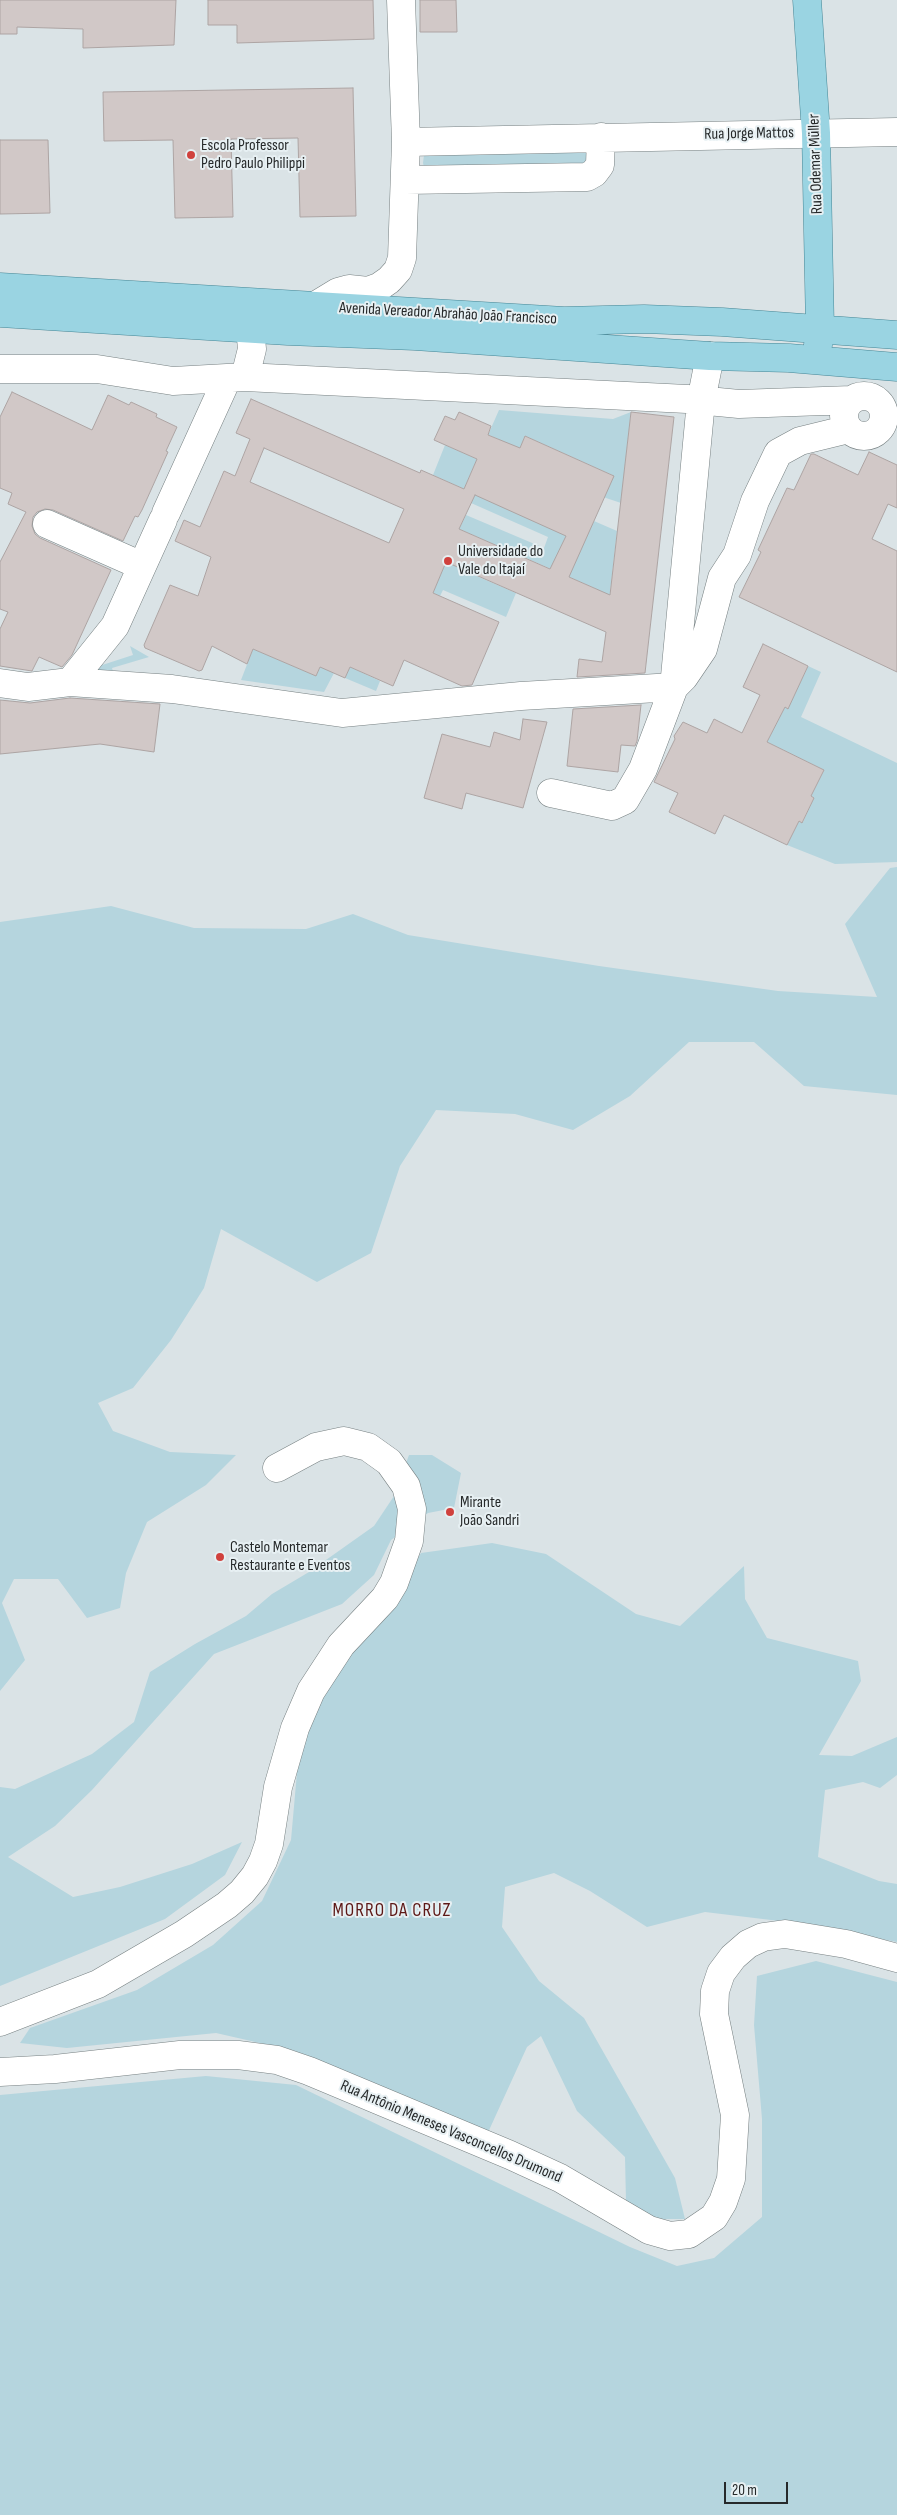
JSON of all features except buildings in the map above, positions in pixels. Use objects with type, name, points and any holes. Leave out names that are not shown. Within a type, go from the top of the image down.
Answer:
[{"type":"main road","name":"Rua Odemar Müller","points":[[802,359],[820,329],[816,133],[807,0]]},
{"type":"main road","name":"Avenida Vereador Abrahão João Francisco","points":[[0,287],[564,321],[663,319],[897,335]]},
{"type":"main road","name":"Avenida Vereador Abrahão João Francisco","points":[[0,313],[415,336],[710,356],[802,359]]},
{"type":"main road","points":[[802,359],[897,366]]},
{"type":"street","points":[[315,306],[338,292],[349,290],[368,291],[379,287],[398,270],[402,258],[406,142],[401,0]]},
{"type":"street","name":"Rua Jorge Mattos","points":[[406,142],[897,132]]},
{"type":"street","points":[[406,180],[586,176],[594,173],[600,165],[601,137]]},
{"type":"street","points":[[70,682],[86,664],[94,648],[111,632],[165,516],[252,349],[250,328]]},
{"type":"street","points":[[550,793],[612,806],[625,800],[643,769],[674,686],[701,401],[710,356]]},
{"type":"street","points":[[0,369],[97,369],[173,381],[236,378],[739,404],[852,400],[866,396],[888,404],[884,418],[887,431],[862,436],[849,429],[800,441],[778,453],[755,501],[737,555],[722,578],[703,649],[684,677],[674,686],[521,696],[342,712],[172,689],[70,682],[28,687],[0,683]]},
{"type":"street","points":[[849,429],[844,414],[852,400]]},
{"type":"street","points":[[47,524],[142,566]]},
{"type":"street","points":[[0,2022],[98,1984],[184,1934],[242,1892],[255,1876],[263,1861],[269,1844],[278,1787],[295,1728],[311,1691],[340,1645],[385,1598],[394,1583],[408,1541],[412,1509],[406,1486],[389,1462],[368,1446],[344,1441],[316,1447],[277,1468]]},
{"type":"street","name":"Rua Antônio Meneses Vasconcellos Drumond","points":[[0,2072],[55,2069],[180,2054],[238,2055],[276,2060],[309,2070],[510,2155],[560,2178],[649,2230],[670,2236],[689,2234],[714,2217],[723,2202],[731,2179],[735,2115],[714,2014],[714,1998],[721,1973],[733,1956],[748,1944],[763,1937],[785,1934],[846,1944],[897,1958]]},
{"type":"shaded area","points":[[586,151],[593,163],[424,167],[423,163],[424,155]]},
{"type":"shaded area","points":[[499,410],[613,419],[631,412],[621,503],[603,497],[612,475],[525,436],[515,460],[498,439],[488,435]]},
{"type":"shaded area","points":[[445,445],[477,459],[464,489],[433,475]]},
{"type":"shaded area","points":[[484,472],[566,536],[551,569],[459,529],[466,515],[544,548],[548,537],[471,503]]},
{"type":"shaded area","points":[[594,521],[617,531],[609,601],[596,589],[558,572]]},
{"type":"shaded area","points":[[447,558],[458,568],[516,593],[506,617],[443,590],[440,596],[433,593]]},
{"type":"shaded area","points":[[130,646],[149,657],[112,668],[116,681],[93,668],[133,655]]},
{"type":"shaded area","points":[[253,649],[316,676],[325,657],[334,673],[324,692],[241,680]]},
{"type":"shaded area","points":[[808,666],[821,672],[801,717],[897,763],[897,862],[835,864],[787,845],[799,821],[803,822],[814,798],[811,796],[824,770],[767,742],[785,707],[788,708]]},
{"type":"shaded area","points":[[350,667],[380,681],[376,691],[345,678]]},
{"type":"shaded area","points":[[897,867],[897,1095],[804,1086],[754,1042],[689,1042],[630,1096],[573,1130],[515,1114],[436,1110],[400,1166],[371,1253],[317,1282],[221,1229],[204,1288],[171,1340],[133,1388],[98,1403],[113,1431],[170,1452],[236,1455],[206,1485],[147,1522],[126,1573],[120,1608],[87,1618],[58,1579],[14,1579],[2,1603],[25,1660],[0,1691],[0,922],[111,906],[194,928],[306,929],[353,914],[408,935],[599,966],[778,991],[877,997],[845,924],[890,868]]},
{"type":"shaded area","points":[[409,1455],[432,1455],[461,1473],[454,1508],[428,1513],[391,1540],[374,1575],[342,1604],[214,1654],[92,1790],[55,1826],[8,1857],[73,1897],[120,1887],[192,1864],[242,1842],[225,1875],[165,1919],[0,1986],[0,1787],[15,1789],[92,1754],[134,1722],[150,1672],[195,1644],[246,1616],[272,1594],[309,1572],[374,1526],[394,1496]]},
{"type":"shaded area","points":[[492,1543],[546,1554],[636,1614],[680,1626],[744,1566],[745,1599],[767,1638],[858,1661],[861,1681],[819,1755],[852,1756],[897,1737],[897,1775],[880,1788],[863,1782],[825,1790],[818,1857],[879,1881],[897,1884],[897,1942],[804,1924],[705,1912],[647,1927],[590,1891],[554,1873],[505,1887],[502,1927],[539,1981],[584,2018],[675,2178],[685,2219],[649,2219],[626,2201],[625,2157],[577,2111],[541,2036],[527,2047],[485,2139],[295,2051],[216,2033],[67,2048],[20,2043],[30,2028],[137,1990],[213,1945],[262,1901],[291,1840],[299,1750],[326,1680],[385,1611],[421,1553]]},
{"type":"shaded area","points":[[816,1961],[897,1982],[897,2515],[0,2515],[0,2095],[206,2076],[296,2085],[630,2247],[677,2266],[714,2258],[762,2217],[762,2119],[754,2025],[757,1976]]},
{"type":"place","name":"Escola Professor Pedro Paulo Philippi","points":[[191,155]]},
{"type":"place","name":"Universidade do Vale do Itajaí","points":[[448,561]]},
{"type":"place","name":"Mirante João Sandri","points":[[450,1512]]},
{"type":"place","name":"Castelo Montemar Restaurante e Eventos","points":[[220,1557]]},
{"type":"district","name":"MORRO DA CRUZ","points":[[392,1911]]}]
